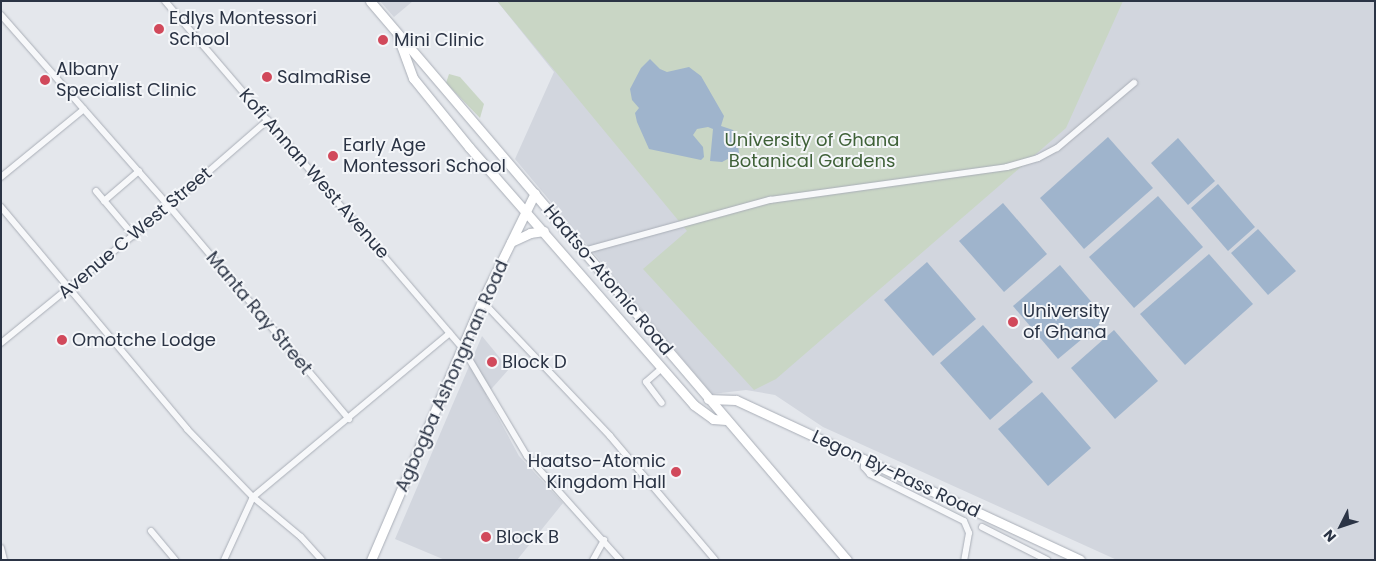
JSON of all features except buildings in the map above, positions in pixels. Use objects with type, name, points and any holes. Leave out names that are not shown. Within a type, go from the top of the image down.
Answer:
[{"type":"street","name":"Kofi Annan West Avenue","points":[[165,1],[462,347],[527,456],[620,560]]},
{"type":"street","name":"Haatso-Atomic Road","points":[[370,1],[847,560]]},
{"type":"street","name":"Manta Ray Street","points":[[1,15],[139,171],[349,419]]},
{"type":"street","points":[[398,36],[407,66],[422,91],[702,412],[714,419],[726,420]]},
{"type":"street","points":[[583,251],[770,200],[1007,167],[1038,158],[1057,148],[1134,83]]},
{"type":"street","points":[[1,178],[84,109]]},
{"type":"street","name":"Avenue C West Street","points":[[1,343],[134,236],[268,120]]},
{"type":"street","points":[[104,201],[139,171]]},
{"type":"street","points":[[96,191],[134,236]]},
{"type":"street","name":"Agbogba Ashongman Road","points":[[371,560],[482,301],[535,193]]},
{"type":"street","points":[[1,207],[187,429],[253,497],[301,537],[322,560]]},
{"type":"street","points":[[511,242],[530,233],[544,232]]},
{"type":"street","points":[[482,301],[610,436],[715,560]]},
{"type":"street","points":[[224,560],[253,497],[450,333]]},
{"type":"street","points":[[662,368],[646,382],[662,403]]},
{"type":"street","name":"Legon By-Pass Road","points":[[708,399],[736,400],[1080,560]]},
{"type":"street","points":[[864,458],[864,467],[870,474],[964,521],[969,533],[964,560]]},
{"type":"street","points":[[982,527],[1047,560]]},
{"type":"street","points":[[151,531],[175,560]]},
{"type":"street","points":[[593,560],[604,540]]},
{"type":"street","points":[[1,548],[4,560]]},
{"type":"shaded area","points":[[380,1],[413,1],[394,17]]},
{"type":"shaded area","name":"University of Ghana","points":[[497,1],[1375,1],[1375,560],[1117,560],[823,427],[775,395],[746,390],[712,394],[515,159],[554,72]]},
{"type":"shaded area","points":[[482,336],[509,369],[486,395],[519,456],[563,503],[517,560],[445,560],[395,539]]},
{"type":"green space","name":"University of Ghana Botanical Gardens","points":[[497,1],[1123,1],[1066,128],[776,379],[754,390],[643,269],[687,231]]},
{"type":"green space","points":[[449,74],[460,77],[484,104],[480,118],[446,83]]},
{"type":"water","points":[[650,59],[660,69],[667,72],[689,67],[701,76],[724,116],[721,126],[733,130],[737,136],[739,153],[722,162],[710,161],[713,129],[708,127],[697,129],[693,135],[703,147],[704,157],[701,160],[649,149],[637,122],[635,113],[639,108],[632,100],[630,89],[641,68]]},
{"type":"water","points":[[1108,137],[1153,188],[1084,249],[1040,198]]},
{"type":"water","points":[[1178,138],[1215,181],[1188,205],[1151,163]]},
{"type":"water","points":[[1218,184],[1255,227],[1228,251],[1191,208]]},
{"type":"water","points":[[1158,196],[1203,247],[1134,308],[1089,257]]},
{"type":"water","points":[[1003,203],[1047,254],[1004,292],[959,241]]},
{"type":"water","points":[[1258,229],[1296,271],[1268,295],[1231,253]]},
{"type":"water","points":[[1209,254],[1253,304],[1185,365],[1140,314]]},
{"type":"water","points":[[927,262],[976,319],[933,356],[884,300]]},
{"type":"water","points":[[1060,265],[1106,319],[1058,359],[1013,306]]},
{"type":"water","points":[[983,325],[1033,382],[990,420],[940,363]]},
{"type":"water","points":[[1114,330],[1158,381],[1115,419],[1071,368]]},
{"type":"water","points":[[1042,392],[1091,448],[1048,486],[998,429]]},
{"type":"place","name":"Edlys Montessori School","points":[[159,29]]},
{"type":"place","name":"Mini Clinic","points":[[383,40]]},
{"type":"place","name":"SalmaRise","points":[[267,77]]},
{"type":"place","name":"Albany Specialist Clinic","points":[[45,80]]},
{"type":"place","name":"Early Age Montessori School","points":[[333,156]]},
{"type":"place","name":"University of Ghana","points":[[1013,322]]},
{"type":"place","name":"Omotche Lodge","points":[[62,340]]},
{"type":"place","name":"Block D","points":[[492,362]]},
{"type":"place","name":"Haatso-Atomic Kingdom Hall","points":[[676,472]]},
{"type":"place","name":"Block B","points":[[486,537]]}]
